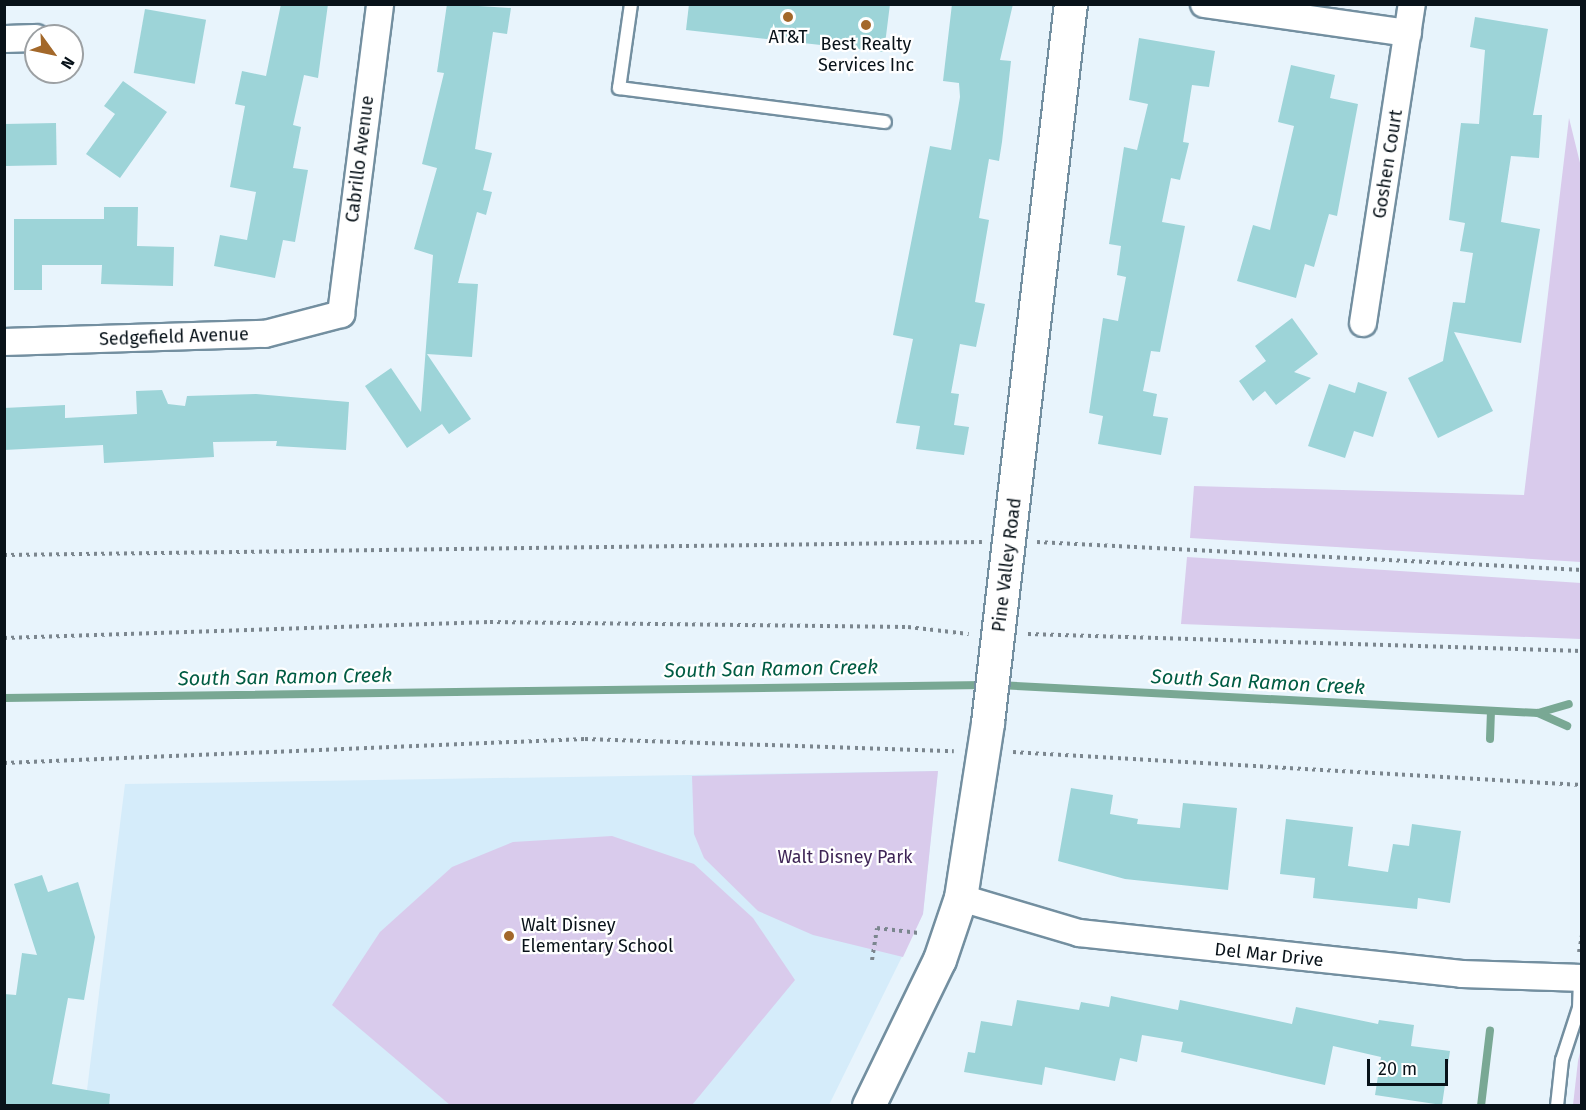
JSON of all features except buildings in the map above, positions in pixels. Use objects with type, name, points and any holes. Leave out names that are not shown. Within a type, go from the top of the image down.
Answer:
[{"type":"street","name":"Cabrillo Avenue","points":[[341,314],[380,4]]},
{"type":"street","name":"Pine Valley Road","points":[[869,1106],[940,960],[962,898],[997,649],[1071,4]]},
{"type":"street","points":[[1204,4],[1408,33]]},
{"type":"street","name":"Goshen Court","points":[[1363,323],[1412,4]]},
{"type":"street","points":[[4,39],[24,38]]},
{"type":"street","name":"Sedgefield Avenue","points":[[4,342],[265,334],[341,314]]},
{"type":"street","name":"Del Mar Drive","points":[[962,898],[1102,936],[1462,974],[1581,978]]},
{"type":"lane","points":[[632,4],[619,88],[885,122]]},
{"type":"lane","points":[[1557,1106],[1562,1060],[1579,1008],[1581,978]]},
{"type":"path","points":[[4,555],[837,540],[1099,541],[1581,570]]},
{"type":"path","points":[[4,638],[490,622],[908,627],[997,649],[1069,632],[1581,651]]},
{"type":"path","points":[[4,763],[585,739],[986,737],[1581,785]]},
{"type":"path","points":[[872,960],[877,928],[923,933]]},
{"type":"shaded area","name":"Walt Disney Elementary School","points":[[938,771],[923,914],[829,1105],[85,1106],[125,784]]},
{"type":"green space","points":[[1569,118],[1582,171],[1581,562],[1190,538],[1194,486],[1524,495]]},
{"type":"green space","points":[[1187,557],[1581,583],[1581,639],[1181,624]]},
{"type":"green space","name":"Walt Disney Park","points":[[938,771],[923,914],[903,957],[813,935],[758,911],[704,858],[694,834],[692,776]]},
{"type":"green space","points":[[612,836],[694,864],[753,918],[795,980],[692,1105],[450,1105],[332,1005],[380,932],[452,867],[513,842]]},
{"type":"green space","points":[[1581,1048],[1581,1105],[1573,1105],[1578,1061]]},
{"type":"waterway","name":"South San Ramon Creek","points":[[4,698],[985,685]]},
{"type":"waterway","name":"South San Ramon Creek","points":[[998,685],[1538,713],[1567,726]]},
{"type":"waterway","name":"South San Ramon Creek","points":[[1538,713],[1569,704]]},
{"type":"waterway","points":[[1490,739],[1491,711]]},
{"type":"waterway","points":[[1481,1106],[1490,1031]]},
{"type":"place","name":"AT&T","points":[[788,17]]},
{"type":"place","name":"Best Realty Services Inc","points":[[866,25]]},
{"type":"place","name":"Walt Disney Elementary School","points":[[509,936]]}]
